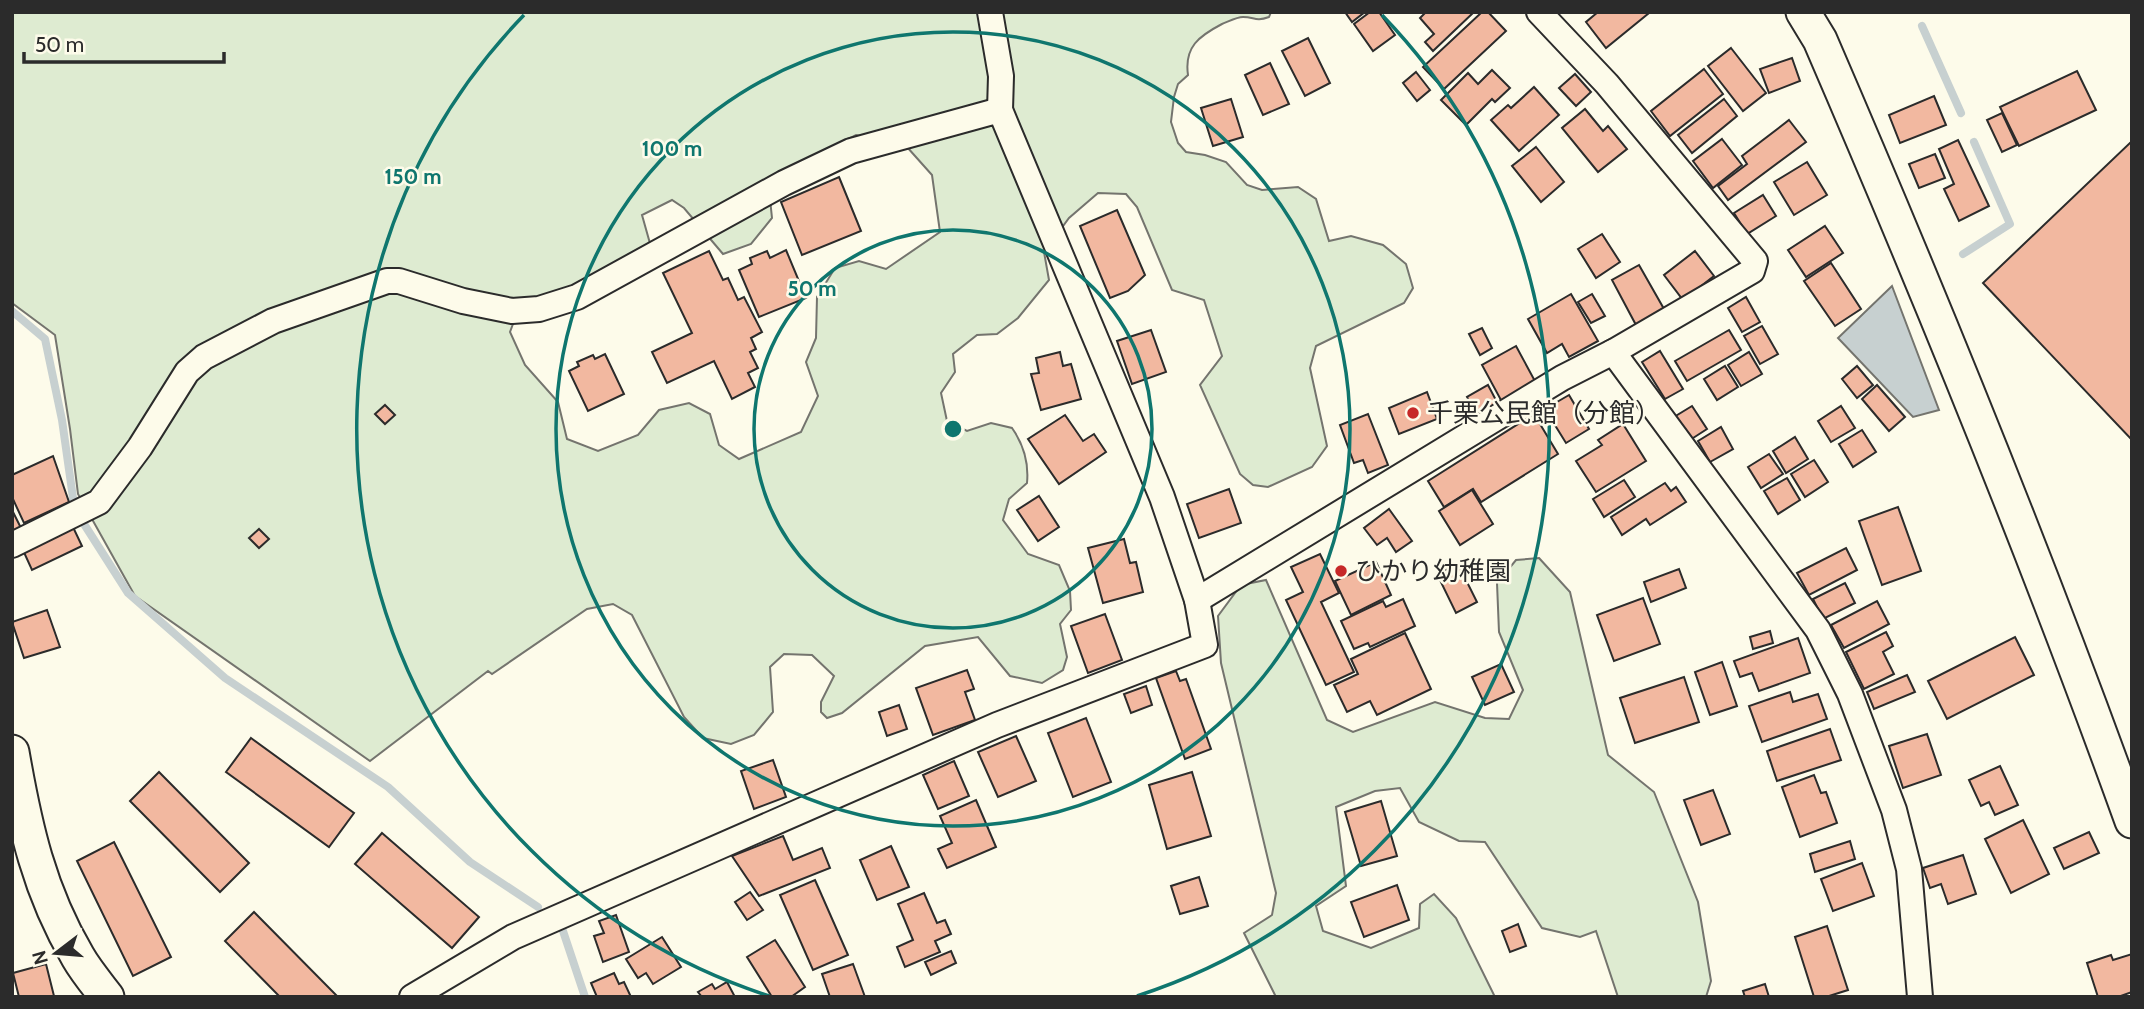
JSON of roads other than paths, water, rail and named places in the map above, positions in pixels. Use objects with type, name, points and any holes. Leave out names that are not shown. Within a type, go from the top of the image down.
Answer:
[{"type":"street","points":[[412,997],[513,937],[997,725],[1205,645],[1197,600],[1162,497],[1000,110],[1001,76],[990,12]]},
{"type":"street","points":[[1197,600],[1551,385],[1752,271],[1755,261],[1607,84],[1539,12]]},
{"type":"street","points":[[1803,12],[1820,40],[1914,257],[2132,821]]},
{"type":"street","points":[[12,545],[99,502],[140,447],[187,372],[204,357],[273,321],[387,281],[399,281],[463,301],[512,311],[540,309],[577,297],[784,183],[851,151],[1000,110]]},
{"type":"street","points":[[1613,352],[1818,630],[1850,694],[1894,810],[1909,869],[1920,997]]},
{"type":"street","points":[[13,766],[25,826],[42,882],[79,960],[107,997]]},
{"type":"waterway","points":[[1922,26],[1961,113]]},
{"type":"waterway","points":[[1963,254],[2010,224],[1974,142]]},
{"type":"waterway","points":[[12,311],[45,339],[62,420],[73,498]]},
{"type":"waterway","points":[[84,524],[128,593],[225,678],[388,787],[470,862],[538,907]]},
{"type":"waterway","points":[[562,928],[585,997]]},
{"type":"place","name":"千栗公民館（分館）","points":[[1413,413]]},
{"type":"place","name":"ひかり幼稚園","points":[[1341,571]]}]
